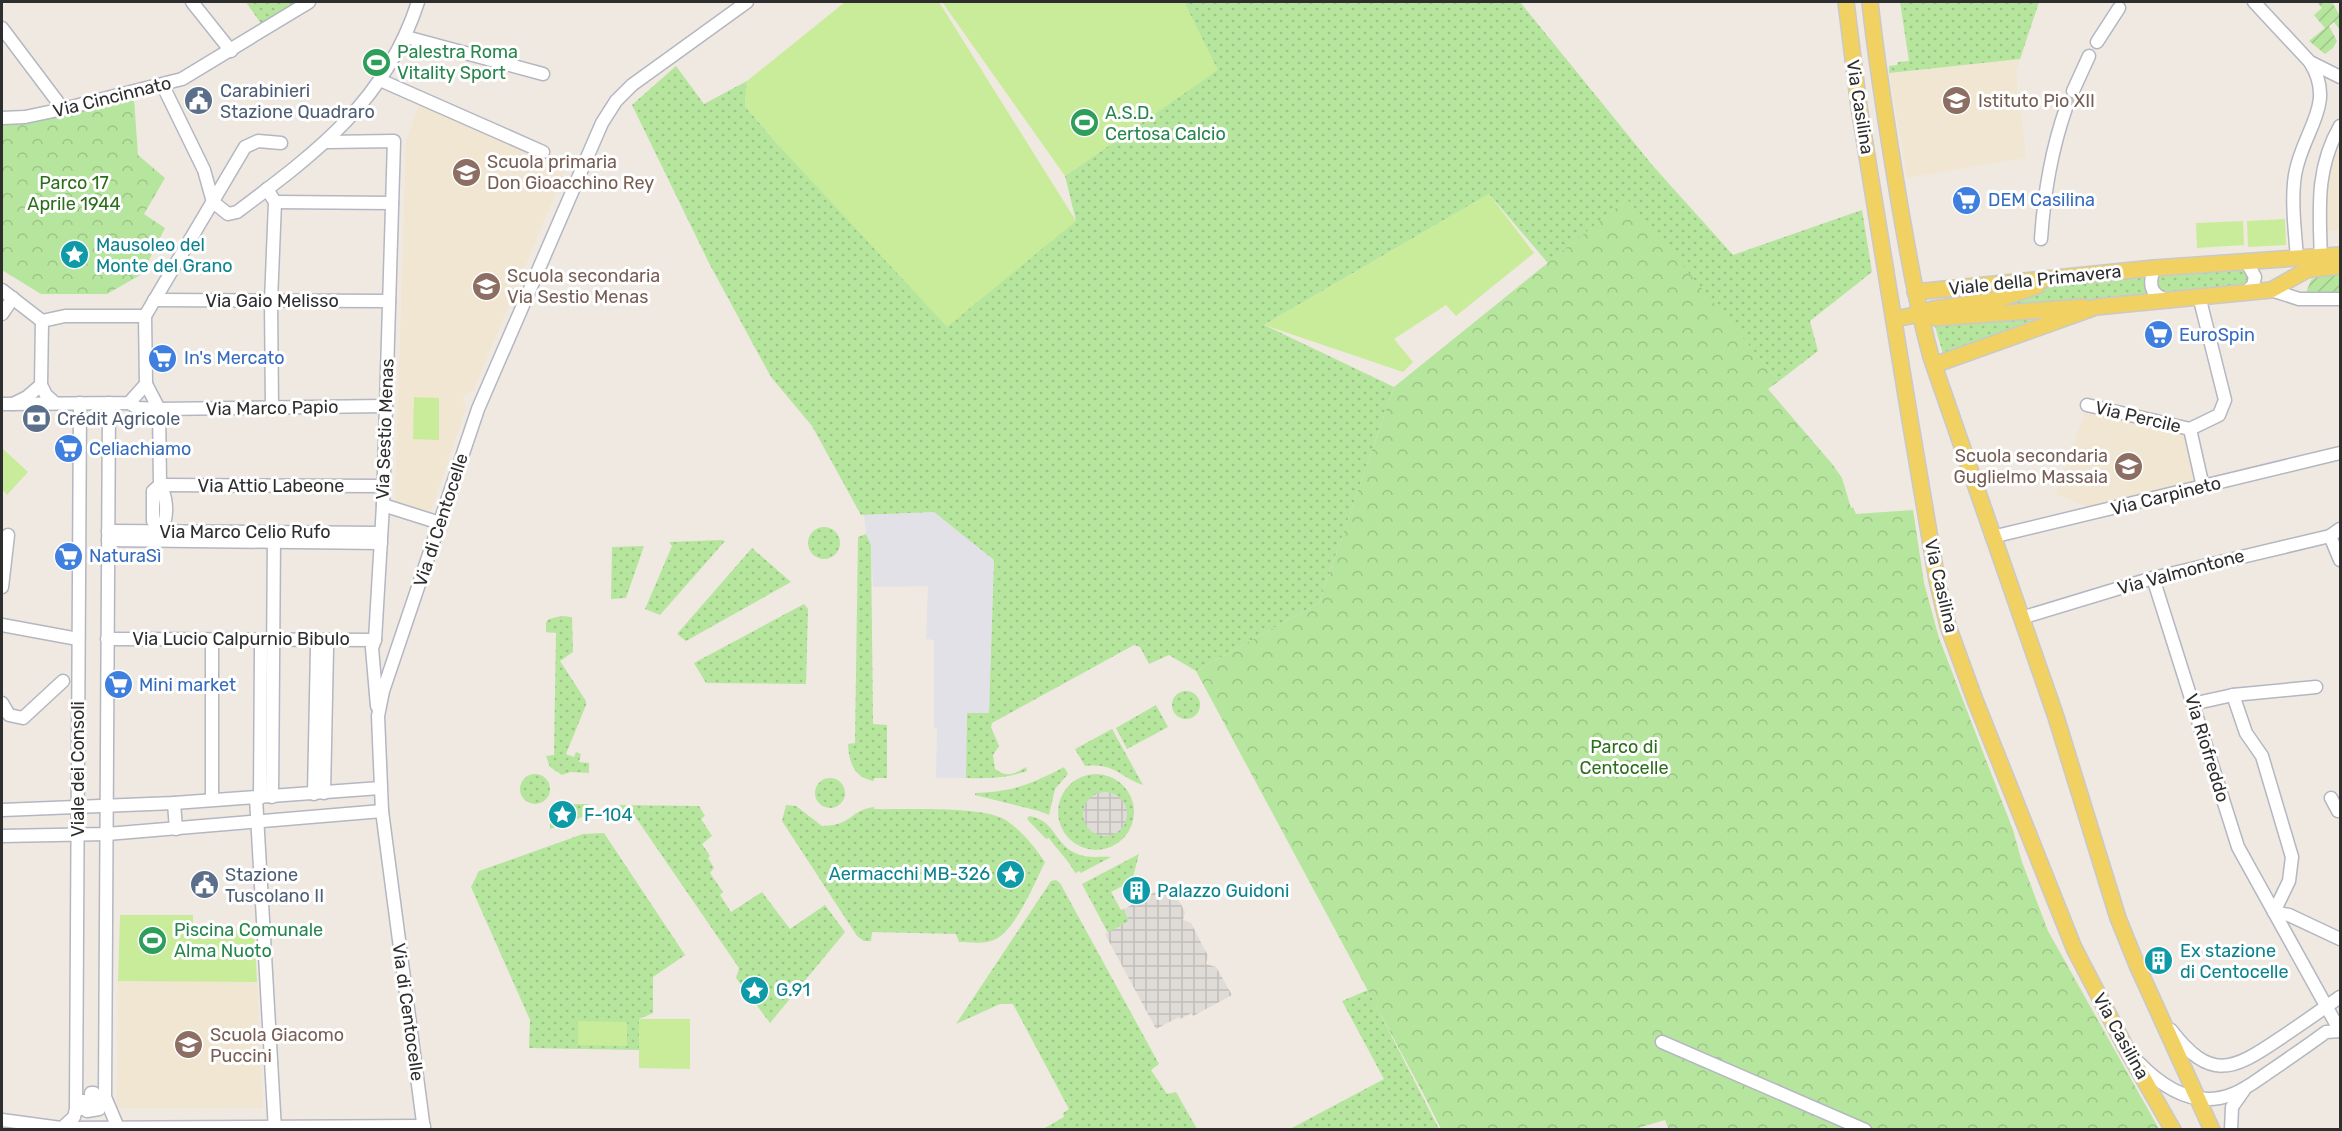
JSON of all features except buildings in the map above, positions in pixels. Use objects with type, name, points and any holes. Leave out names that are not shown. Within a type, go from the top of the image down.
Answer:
[{"type":"main road","name":"Via Casilina","points":[[1846,2],[1855,78],[1935,572],[1948,626],[2071,941],[2127,1050],[2173,1130]]},
{"type":"main road","name":"Via Casilina","points":[[1870,2],[1883,105],[1915,292],[1934,365],[2056,717],[2118,918],[2212,1130]]},
{"type":"main road","name":"Viale della Primavera","points":[[1934,365],[2096,307],[2271,290],[2301,272],[2340,255]]},
{"type":"main road","name":"Viale della Primavera","points":[[1915,292],[2246,261],[2297,258],[2340,266]]},
{"type":"main road","points":[[1895,319],[1933,309],[1996,300],[2062,278]]},
{"type":"main road","points":[[1920,314],[1936,318],[2096,307]]},
{"type":"street","points":[[192,2],[231,51]]},
{"type":"street","name":"Via Cincinnato","points":[[2,118],[63,109],[182,80],[309,2]]},
{"type":"street","points":[[163,86],[204,170],[213,202],[228,214],[237,212],[327,142],[380,80],[406,37],[418,2]]},
{"type":"street","name":"Via di Centocelle","points":[[424,1128],[382,811],[378,716],[385,685],[478,410],[606,116],[623,93],[648,72],[747,2]]},
{"type":"street","points":[[2254,2],[2310,62],[2318,76],[2321,101],[2300,156],[2295,181],[2297,258]]},
{"type":"street","points":[[2097,42],[2119,8]]},
{"type":"street","points":[[2,28],[63,109]]},
{"type":"street","points":[[406,37],[543,74]]},
{"type":"street","points":[[2073,91],[2089,56]]},
{"type":"street","points":[[2310,62],[2340,77]]},
{"type":"street","points":[[380,80],[543,152]]},
{"type":"street","points":[[2041,239],[2046,189],[2066,108]]},
{"type":"street","points":[[2321,262],[2320,182],[2326,155],[2340,126]]},
{"type":"street","points":[[160,536],[153,521],[153,491],[160,485],[159,409],[146,384],[145,315],[245,147],[258,141],[281,143]]},
{"type":"street","name":"Via Sestio Menas","points":[[327,142],[394,141],[383,505],[374,644],[378,716]]},
{"type":"street","points":[[267,189],[275,202],[271,301],[272,408]]},
{"type":"street","points":[[275,202],[392,202]]},
{"type":"street","points":[[2246,261],[2255,277],[2253,285],[2247,291]]},
{"type":"street","points":[[2154,268],[2150,281],[2151,288],[2157,296],[2167,300]]},
{"type":"street","points":[[2,290],[42,321]]},
{"type":"street","points":[[2271,290],[2299,299],[2340,299]]},
{"type":"street","points":[[2199,296],[2225,395],[2225,404],[2217,417],[2190,429],[2203,487]]},
{"type":"street","points":[[2,314],[13,298]]},
{"type":"street","name":"Via Gaio Melisso","points":[[154,300],[389,300]]},
{"type":"street","points":[[42,321],[64,316],[145,315]]},
{"type":"street","points":[[42,321],[41,385],[46,395],[55,403]]},
{"type":"street","points":[[129,403],[146,384]]},
{"type":"street","points":[[7,404],[27,397],[41,385]]},
{"type":"street","name":"Viale dei Consoli","points":[[61,1129],[76,1113],[80,403]]},
{"type":"street","name":"Viale dei Consoli","points":[[109,403],[105,1097],[118,1128]]},
{"type":"street","name":"Via Marco Papio","points":[[7,404],[129,403],[138,408],[159,409],[385,406]]},
{"type":"street","name":"Via Percile","points":[[2086,405],[2190,429]]},
{"type":"street","name":"Via Carpineto","points":[[1992,537],[2340,453]]},
{"type":"street","name":"Via Attio Labeone","points":[[160,485],[383,486]]},
{"type":"street","points":[[383,505],[440,523]]},
{"type":"street","points":[[2335,533],[2340,560]]},
{"type":"street","name":"Via Valmontone","points":[[2021,618],[2153,578],[2335,533]]},
{"type":"street","points":[[2,587],[8,536]]},
{"type":"street","name":"Via Marco Celio Rufo","points":[[108,536],[381,538]]},
{"type":"street","points":[[274,537],[263,798],[257,823],[275,1129]]},
{"type":"street","name":"Via Riofreddo","points":[[2153,578],[2232,832],[2244,860],[2340,1031]]},
{"type":"street","points":[[2,625],[78,639]]},
{"type":"street","name":"Via Lucio Calpurnio Bibulo","points":[[107,643],[374,644]]},
{"type":"street","points":[[212,644],[212,800]]},
{"type":"street","name":"Via Lucio Calpurnio Bibulo","points":[[269,645],[322,648],[374,644]]},
{"type":"street","points":[[319,793],[322,648]]},
{"type":"street","points":[[2,703],[9,716],[23,718],[63,681]]},
{"type":"street","points":[[2201,702],[2233,695],[2316,687]]},
{"type":"street","points":[[2233,695],[2246,733],[2262,756],[2292,857],[2289,881],[2274,912],[2289,915],[2340,939]]},
{"type":"street","points":[[2,810],[263,798],[380,788]]},
{"type":"street","points":[[2331,798],[2340,811]]},
{"type":"street","points":[[174,803],[176,829]]},
{"type":"street","points":[[2,836],[79,836],[382,811]]},
{"type":"street","points":[[2153,1001],[2171,1030],[2189,1051],[2202,1061],[2220,1066],[2234,1065],[2248,1060],[2340,998]]},
{"type":"street","points":[[2127,1050],[2164,1086],[2198,1099],[2228,1096],[2250,1085],[2326,1032],[2340,1031]]},
{"type":"street","points":[[1662,1042],[1865,1130]]},
{"type":"street","points":[[2231,1130],[2232,1107],[2250,1085]]},
{"type":"street","points":[[2,1120],[61,1129],[424,1128]]},
{"type":"shaded area","name":"Istituto Pio XII","points":[[2020,59],[2016,72],[2026,158],[1907,178],[1889,73]]},
{"type":"shaded area","points":[[420,103],[566,168],[473,391],[466,393],[462,400],[466,408],[430,514],[395,503],[406,141]]},
{"type":"shaded area","points":[[2340,141],[2340,230],[2327,231],[2326,191],[2330,167]]},
{"type":"shaded area","name":"Scuola secondaria Guglielmo Massaia","points":[[2086,410],[2185,433],[2197,484],[2167,491],[2158,490],[2155,495],[2094,509],[2056,494]]},
{"type":"shaded area","points":[[934,512],[994,560],[989,713],[967,713],[966,778],[936,778],[934,640],[926,639],[928,586],[873,587],[871,545],[866,534],[864,515]]},
{"type":"shaded area","points":[[1105,792],[1120,799],[1127,814],[1120,829],[1105,836],[1090,829],[1083,814],[1090,799]]},
{"type":"shaded area","points":[[1170,884],[1185,912],[1183,920],[1191,923],[1208,956],[1206,964],[1216,967],[1232,995],[1193,1016],[1192,1013],[1180,1019],[1179,1017],[1156,1029],[1105,934],[1129,921],[1124,909]]},
{"type":"shaded area","name":"Scuola Giacomo Puccini","points":[[118,981],[257,982],[263,1108],[117,1108]]},
{"type":"green space","points":[[246,2],[297,2],[262,25]]},
{"type":"green space","points":[[845,2],[939,2],[1076,221],[947,327],[779,146],[745,106],[747,81]]},
{"type":"green space","name":"A.S.D. Certosa Calcio","points":[[942,2],[1184,2],[1218,70],[1065,176]]},
{"type":"green space","points":[[1184,2],[1520,2],[1653,166],[1733,255],[1862,210],[1872,272],[1810,321],[1818,351],[1779,381],[1626,200],[1548,263],[1489,194],[1264,325],[1394,387],[1319,603],[1196,671],[1169,655],[1149,664],[1140,647],[1134,645],[992,723],[991,727],[999,746],[993,755],[995,769],[1007,774],[1026,767],[1027,771],[997,778],[966,778],[967,713],[989,713],[994,560],[934,512],[861,515],[812,426],[771,377],[710,265],[632,105],[676,66],[704,104],[747,81],[745,106],[779,146],[1076,221],[1065,176],[1217,70]]},
{"type":"green space","points":[[1900,2],[2039,2],[2020,59],[1889,73],[1889,66],[1909,61]]},
{"type":"green space","points":[[2317,2],[2332,2],[2340,16],[2340,30],[2334,22],[2329,26],[2337,41],[2333,48],[2325,54],[2309,41],[2325,28],[2314,15],[2322,8]]},
{"type":"green space","name":"Parco 17 Aprile 1944","points":[[134,99],[138,155],[165,178],[144,214],[165,228],[142,274],[107,294],[41,294],[2,270],[2,124],[26,124]]},
{"type":"green space","points":[[1489,194],[1534,253],[1456,316],[1446,305],[1394,339],[1413,362],[1403,372],[1264,325]]},
{"type":"green space","name":"Parco di Centocelle","points":[[1627,199],[1779,381],[1768,389],[1833,465],[1842,478],[1851,508],[1853,507],[1856,514],[1913,510],[1924,583],[1939,638],[2013,830],[2022,862],[2048,931],[2159,1129],[1669,1130],[1665,1120],[1631,1130],[1441,1129],[1196,671],[1319,603],[1394,387]]},
{"type":"green space","points":[[2285,219],[2286,245],[2248,247],[2247,221]]},
{"type":"green space","points":[[2243,221],[2244,245],[2197,248],[2196,223]]},
{"type":"green space","points":[[2243,268],[2248,272],[2249,281],[2244,287],[2163,293],[2158,291],[2155,279],[2161,275]]},
{"type":"green space","points":[[2146,275],[2145,283],[2148,294],[2061,304],[1946,312],[2058,284]]},
{"type":"green space","points":[[2340,275],[2340,296],[2307,297],[2311,280],[2320,276]]},
{"type":"green space","points":[[2055,312],[1943,354],[1934,323]]},
{"type":"green space","points":[[414,397],[439,398],[439,440],[413,439]]},
{"type":"green space","points":[[2,448],[28,472],[7,495],[2,489]]},
{"type":"green space","points":[[824,527],[835,532],[840,543],[835,554],[824,559],[813,554],[808,543],[813,532]]},
{"type":"green space","points":[[866,534],[871,545],[873,724],[887,725],[887,778],[875,778],[873,781],[857,773],[851,763],[848,744],[855,743],[858,537]]},
{"type":"green space","points":[[725,541],[660,615],[645,609],[672,546],[669,542]]},
{"type":"green space","points":[[644,546],[626,598],[611,599],[612,547]]},
{"type":"green space","points":[[752,548],[791,582],[686,641],[677,634]]},
{"type":"green space","points":[[804,604],[808,609],[806,684],[706,683],[694,663]]},
{"type":"green space","points":[[561,616],[572,617],[573,652],[560,661],[586,701],[566,754],[574,757],[576,752],[581,754],[579,762],[589,763],[589,773],[570,772],[562,775],[550,767],[546,756],[554,755],[556,633],[546,632],[546,622]]},
{"type":"green space","points":[[1186,691],[1196,695],[1200,705],[1196,715],[1186,719],[1176,715],[1172,705],[1176,695]]},
{"type":"green space","points":[[1156,705],[1168,727],[1127,749],[1116,728]]},
{"type":"green space","points":[[1112,729],[1143,785],[1111,769],[1085,766],[1075,749]]},
{"type":"green space","points":[[1064,767],[1068,774],[1055,789],[1049,815],[975,795],[975,793],[1021,786]]},
{"type":"green space","points":[[535,774],[546,778],[550,789],[546,800],[535,804],[524,800],[520,789],[524,778]]},
{"type":"green space","points":[[1096,774],[1110,777],[1123,785],[1131,798],[1134,812],[1131,826],[1123,839],[1110,847],[1096,850],[1082,847],[1069,839],[1061,826],[1058,812],[1061,798],[1069,785],[1082,777]]},
{"type":"green space","points":[[830,778],[841,782],[845,793],[841,804],[830,808],[819,804],[815,793],[819,782]]},
{"type":"green space","points":[[561,802],[561,804],[589,804],[590,814],[550,829],[550,813]]},
{"type":"green space","points":[[619,805],[699,806],[705,816],[701,819],[712,836],[702,844],[714,868],[710,873],[723,892],[720,895],[731,912],[762,892],[790,929],[825,905],[845,932],[770,1023],[736,978],[739,968],[632,812],[623,812]]},
{"type":"green space","points":[[786,805],[796,806],[822,826],[845,821],[860,811],[874,807],[874,809],[963,810],[996,816],[1013,825],[1045,862],[1016,919],[1000,937],[991,941],[959,942],[956,934],[872,932],[871,941],[864,941],[857,936],[782,821]]},
{"type":"green space","points":[[1029,816],[1044,822],[1062,843],[1075,853],[1089,857],[1111,857],[1081,873],[1079,871],[1075,873],[1049,838],[1046,839],[1027,819]]},
{"type":"green space","points":[[604,833],[685,955],[653,977],[653,1013],[639,1019],[639,1050],[529,1048],[530,1020],[471,887],[479,871],[583,834]]},
{"type":"green space","points":[[1139,854],[1132,881],[1111,892],[1121,910],[1124,909],[1129,921],[1108,933],[1082,884]]},
{"type":"green space","points":[[1056,880],[1060,883],[1159,1064],[1151,1070],[1167,1094],[1176,1092],[1197,1129],[1043,1129],[1064,1117],[1063,1113],[1069,1109],[1013,1004],[1000,1004],[956,1024],[1051,881]]},
{"type":"green space","points":[[120,915],[193,915],[193,929],[254,927],[257,982],[118,981]]},
{"type":"green space","points":[[1368,990],[1439,1129],[1290,1129],[1384,1079],[1342,1001]]},
{"type":"green space","points":[[639,1019],[690,1019],[690,1069],[639,1068]]},
{"type":"green space","points":[[578,1021],[627,1022],[627,1046],[578,1045]]},
{"type":"tunnel","points":[[2066,108],[2073,91]]},
{"type":"place","name":"Palestra Roma Vitality Sport","points":[[376,62]]},
{"type":"place","name":"Carabinieri Stazione Quadraro","points":[[199,101]]},
{"type":"place","name":"Istituto Pio XII","points":[[1957,101]]},
{"type":"place","name":"A.S.D. Certosa Calcio","points":[[1084,123]]},
{"type":"place","name":"Scuola primaria Don Gioacchino Rey","points":[[466,172]]},
{"type":"place","name":"DEM Casilina","points":[[1967,200]]},
{"type":"place","name":"Mausoleo del Monte del Grano","points":[[75,255]]},
{"type":"place","name":"Scuola secondaria Via Sestio Menas","points":[[486,286]]},
{"type":"place","name":"EuroSpin","points":[[2158,335]]},
{"type":"place","name":"In's Mercato","points":[[163,358]]},
{"type":"place","name":"Crédit Agricole","points":[[36,419]]},
{"type":"place","name":"Celiachiamo","points":[[68,449]]},
{"type":"place","name":"Scuola secondaria Guglielmo Massaia","points":[[2129,466]]},
{"type":"place","name":"NaturaSì","points":[[68,556]]},
{"type":"place","name":"Mini market","points":[[118,685]]},
{"type":"place","name":"F-104","points":[[563,815]]},
{"type":"place","name":"Aermacchi MB-326","points":[[1011,874]]},
{"type":"place","name":"Stazione Tuscolano II","points":[[204,885]]},
{"type":"place","name":"Palazzo Guidoni","points":[[1136,891]]},
{"type":"place","name":"Piscina Comunale Alma Nuoto","points":[[153,940]]},
{"type":"place","name":"Ex stazione di Centocelle","points":[[2159,961]]},
{"type":"place","name":"G.91","points":[[755,990]]},
{"type":"place","name":"Scuola Giacomo Puccini","points":[[189,1045]]}]
